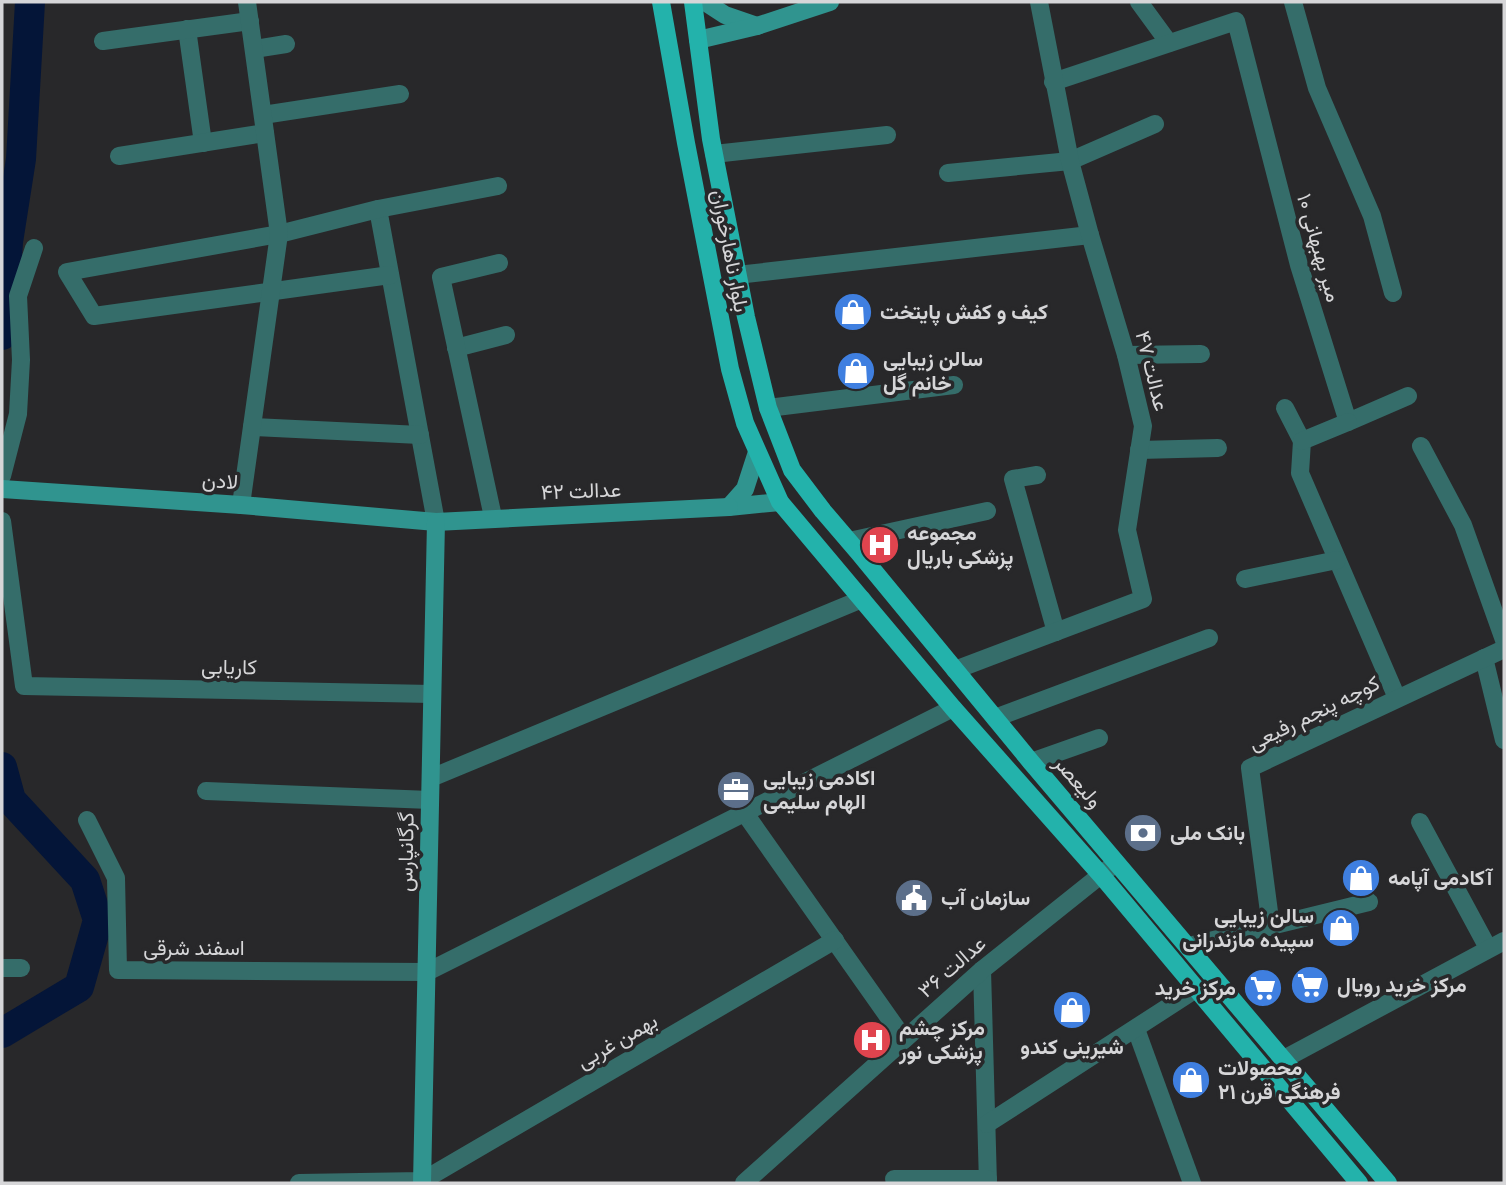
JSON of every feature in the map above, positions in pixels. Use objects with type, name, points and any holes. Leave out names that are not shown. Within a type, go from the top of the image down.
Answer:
[{"type":"main road","name":"بلوار ناهارخوران","points":[[661,2],[730,369],[745,423],[780,502]]},
{"type":"main road","name":"بلوار ناهارخوران","points":[[694,2],[714,154],[737,275],[768,408],[792,470]]},
{"type":"main road","points":[[705,2],[724,15],[757,26]]},
{"type":"main road","points":[[669,46],[757,26],[830,2]]},
{"type":"main road","points":[[729,507],[745,489],[757,452]]},
{"type":"main road","name":"ولیعصر","points":[[792,470],[1031,762],[1388,1183]]},
{"type":"main road","name":"لادن","points":[[2,489],[241,505],[436,522]]},
{"type":"main road","points":[[780,502],[953,708],[1101,875],[1360,1183]]},
{"type":"main road","name":"عدالت ۴۲","points":[[436,522],[780,502]]},
{"type":"main road","name":"گرگانپارس","points":[[422,1182],[436,522]]},
{"type":"street","points":[[241,505],[279,234],[247,2]]},
{"type":"street","name":"عدالت ۴۷","points":[[955,670],[1143,599],[1127,530],[1143,426],[1126,355],[1070,161],[1038,2]]},
{"type":"street","points":[[1054,82],[1169,44],[1139,2]]},
{"type":"street","points":[[1293,2],[1317,88],[1372,216],[1394,293]]},
{"type":"street","points":[[103,41],[250,21]]},
{"type":"street","name":"۱۰ میر بهبهانی","points":[[1169,44],[1236,21],[1298,265],[1348,422]]},
{"type":"street","points":[[187,29],[203,143]]},
{"type":"street","points":[[254,49],[286,44]]},
{"type":"street","points":[[119,156],[203,143],[264,124],[400,94]]},
{"type":"street","points":[[948,173],[1070,161],[1156,124]]},
{"type":"street","points":[[714,154],[887,135]]},
{"type":"street","points":[[390,275],[94,316],[67,272],[279,234],[378,209],[498,186]]},
{"type":"street","points":[[378,209],[436,522]]},
{"type":"street","points":[[737,275],[1090,235]]},
{"type":"street","points":[[2,477],[19,414],[21,360],[18,296],[34,248]]},
{"type":"street","points":[[493,517],[441,277],[499,262]]},
{"type":"street","points":[[456,348],[506,335]]},
{"type":"street","points":[[1126,355],[1201,354]]},
{"type":"street","points":[[768,408],[954,385]]},
{"type":"street","points":[[1302,441],[1408,397]]},
{"type":"street","points":[[1285,408],[1302,441],[1300,473],[1396,698]]},
{"type":"street","points":[[252,427],[420,435]]},
{"type":"street","points":[[1421,446],[1463,526],[1504,640]]},
{"type":"street","points":[[1139,450],[1218,448]]},
{"type":"street","points":[[1037,475],[1013,479],[1056,632]]},
{"type":"street","points":[[849,541],[987,511]]},
{"type":"street","name":"کاریابی","points":[[2,521],[24,686],[432,694]]},
{"type":"street","points":[[1245,579],[1337,560]]},
{"type":"street","points":[[431,778],[642,688],[862,599]]},
{"type":"street","points":[[995,718],[1209,638]]},
{"type":"street","name":"کوچه پنجم رفیعی","points":[[1271,927],[1250,768],[1504,649]]},
{"type":"street","points":[[1485,658],[1504,740]]},
{"type":"street","points":[[427,972],[953,708]]},
{"type":"street","points":[[1031,762],[1099,738]]},
{"type":"street","points":[[206,791],[430,800]]},
{"type":"street","points":[[744,812],[904,1039]]},
{"type":"street","name":"اسفند شرقی","points":[[87,820],[116,878],[118,970],[427,972]]},
{"type":"street","points":[[1284,1059],[1496,945],[1420,822]]},
{"type":"street","name":"عدالت ۳۶","points":[[744,1183],[982,970],[1118,862]]},
{"type":"street","points":[[1188,946],[1369,902]]},
{"type":"street","name":"بهمن غربی","points":[[422,1182],[835,940]]},
{"type":"street","points":[[2,968],[21,968]]},
{"type":"street","points":[[894,1179],[988,1181],[982,970]]},
{"type":"street","points":[[987,1124],[1196,989]]},
{"type":"street","points":[[1136,1029],[1192,1183]]},
{"type":"street","points":[[299,1183],[422,1182]]},
{"type":"waterway","points":[[2,335],[8,242],[21,159],[30,2]]},
{"type":"waterway","points":[[2,767],[11,800],[85,880],[98,920],[79,987],[2,1033]]},
{"type":"place","name":"کیف و کفش پایتخت","points":[[853,312]]},
{"type":"place","name":"سالن زیبایی خانم گل","points":[[856,371]]},
{"type":"place","name":"مجموعه پزشکی باریال","points":[[880,545]]},
{"type":"place","name":"اکادمی زیبایی الهام سلیمی","points":[[736,790]]},
{"type":"place","name":"بانک ملی","points":[[1143,833]]},
{"type":"place","name":"آکادمی آپامه","points":[[1361,878]]},
{"type":"place","name":"سازمان آب","points":[[914,898]]},
{"type":"place","name":"سالن زیبایی سپیده مازندرانی","points":[[1341,928]]},
{"type":"place","name":"مرکز خرید رویال","points":[[1310,985]]},
{"type":"place","name":"مرکز خرید","points":[[1263,988]]},
{"type":"place","name":"شیرینی کندو","points":[[1072,1010]]},
{"type":"place","name":"مرکز چشم پزشکی نور","points":[[872,1040]]},
{"type":"place","name":"محصولات فرهنگی قرن ۲۱","points":[[1191,1080]]}]
